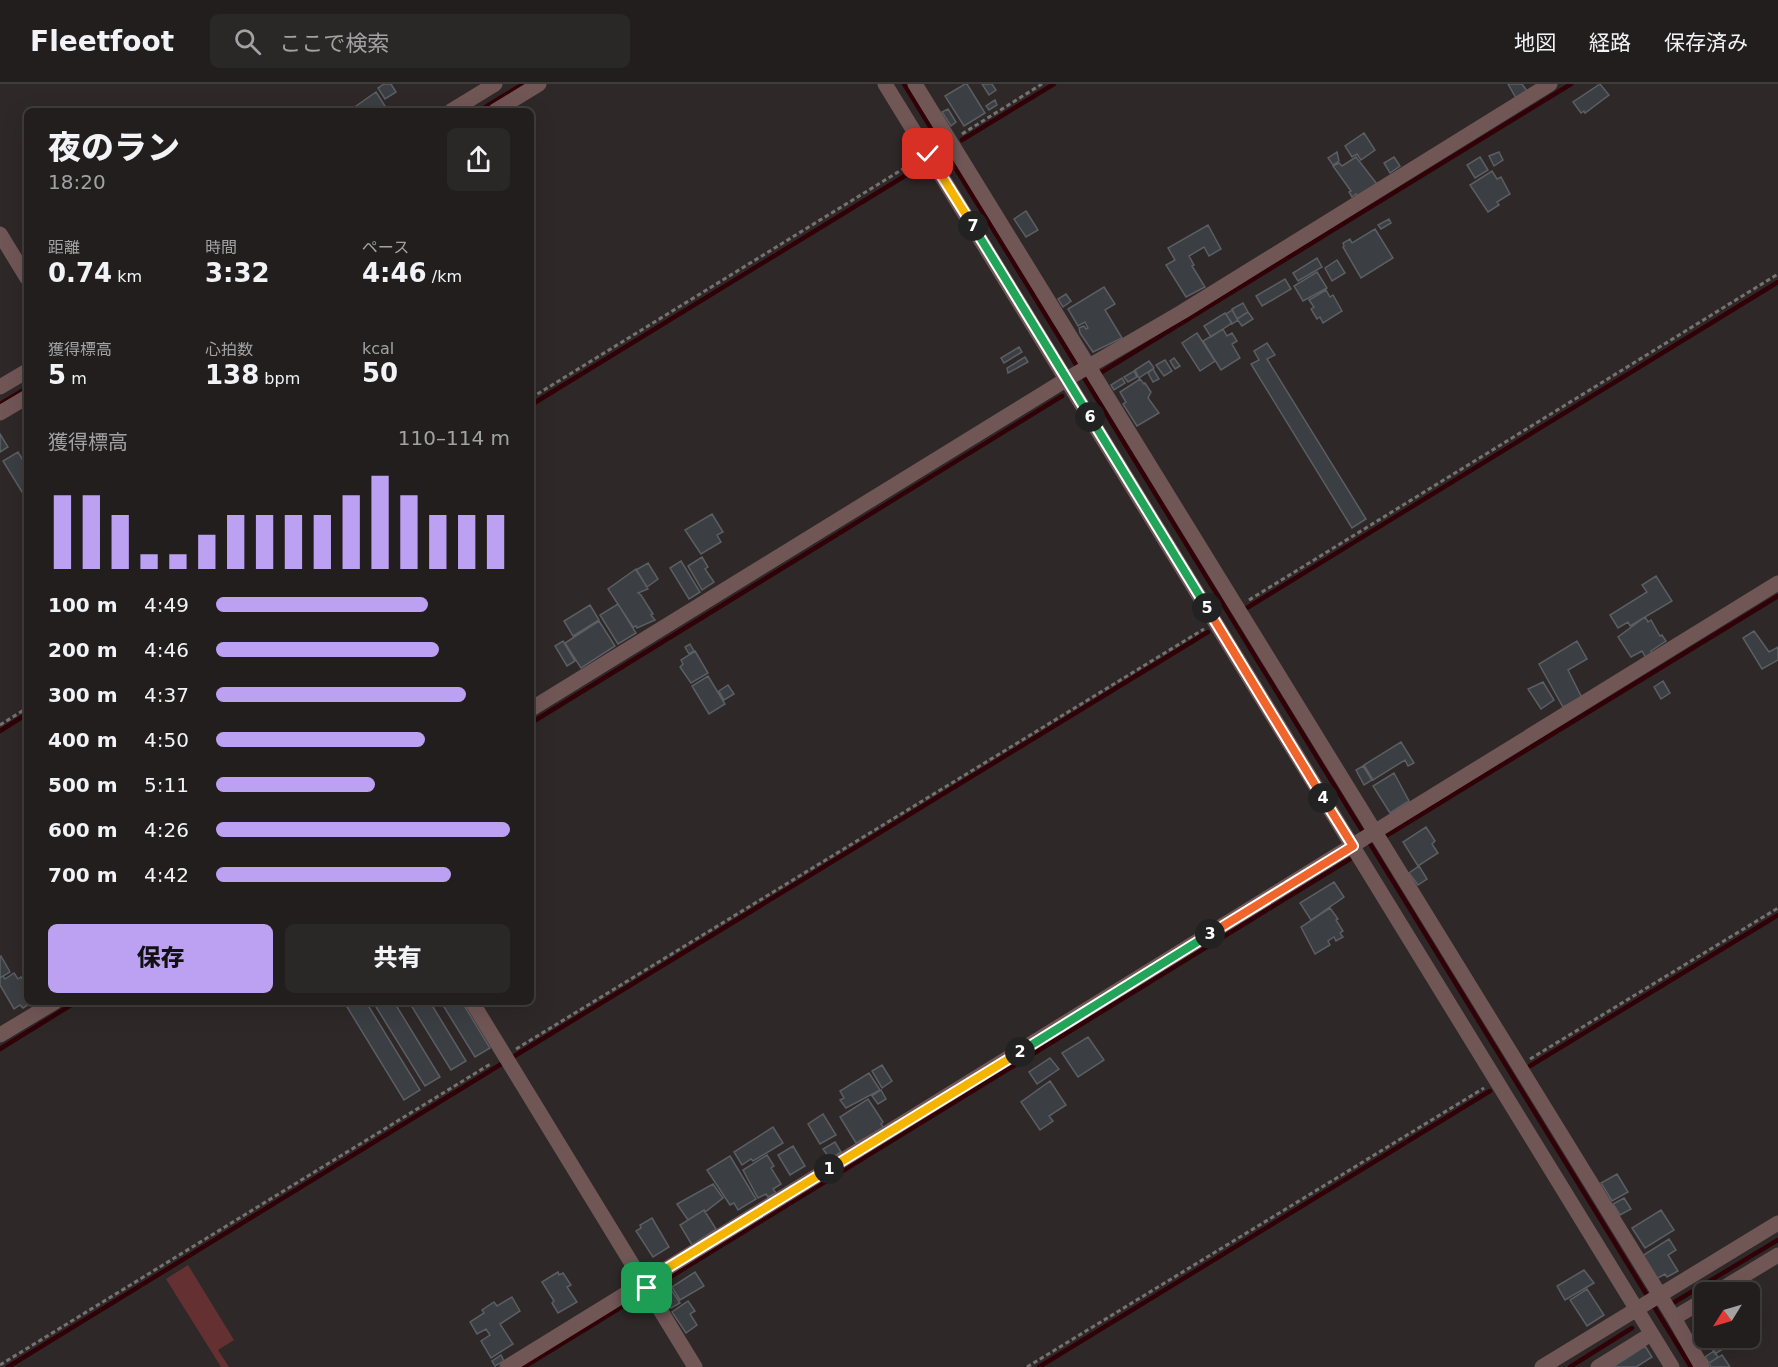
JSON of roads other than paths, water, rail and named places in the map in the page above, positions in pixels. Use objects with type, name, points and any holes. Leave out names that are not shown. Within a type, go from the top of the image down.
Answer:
[{"type":"street","points":[[456,108],[495,84]]},
{"type":"street","points":[[500,108],[539,84]]},
{"type":"street","points":[[885,84],[939,146],[1084,374],[1507,1072],[1658,1305],[1702,1367]]},
{"type":"street","points":[[915,84],[939,146],[1084,374],[1507,1072],[1658,1305],[1652,1334],[1672,1367]]},
{"type":"street","points":[[534,707],[1084,374],[1550,84]]},
{"type":"street","points":[[0,234],[24,273]]},
{"type":"street","points":[[0,387],[24,373]]},
{"type":"street","points":[[0,413],[24,399]]},
{"type":"street","points":[[507,1367],[647,1288],[1365,838],[1778,583]]},
{"type":"street","points":[[0,1035],[50,1005]]},
{"type":"street","points":[[474,1005],[695,1367]]},
{"type":"street","points":[[1542,1367],[1658,1305],[1778,1223]]},
{"type":"street","points":[[1733,1282],[1778,1255]]},
{"type":"street","points":[[1658,1305],[1694,1301]]},
{"type":"street","points":[[1598,1367],[1652,1334]]},
{"type":"waterway","points":[[484,108],[523,84]]},
{"type":"waterway","points":[[904,84],[1691,1367]]},
{"type":"waterway","points":[[962,140],[1054,84]]},
{"type":"waterway","points":[[1097,375],[1571,84]]},
{"type":"waterway","points":[[534,403],[921,166]]},
{"type":"waterway","points":[[1242,611],[1778,282]]},
{"type":"waterway","points":[[2,403],[24,390]]},
{"type":"waterway","points":[[534,721],[1062,396]]},
{"type":"waterway","points":[[1386,836],[1778,596]]},
{"type":"waterway","points":[[513,1057],[1208,632]]},
{"type":"waterway","points":[[0,731],[24,716]]},
{"type":"waterway","points":[[524,1367],[1350,859]]},
{"type":"waterway","points":[[1530,1066],[1778,915]]},
{"type":"waterway","points":[[0,1049],[71,1005]]},
{"type":"waterway","points":[[8,1367],[503,1063]]},
{"type":"waterway","points":[[1039,1367],[1490,1091]]},
{"type":"waterway","points":[[1668,1306],[1778,1240]]},
{"type":"waterway","points":[[1570,1367],[1632,1328]]}]
